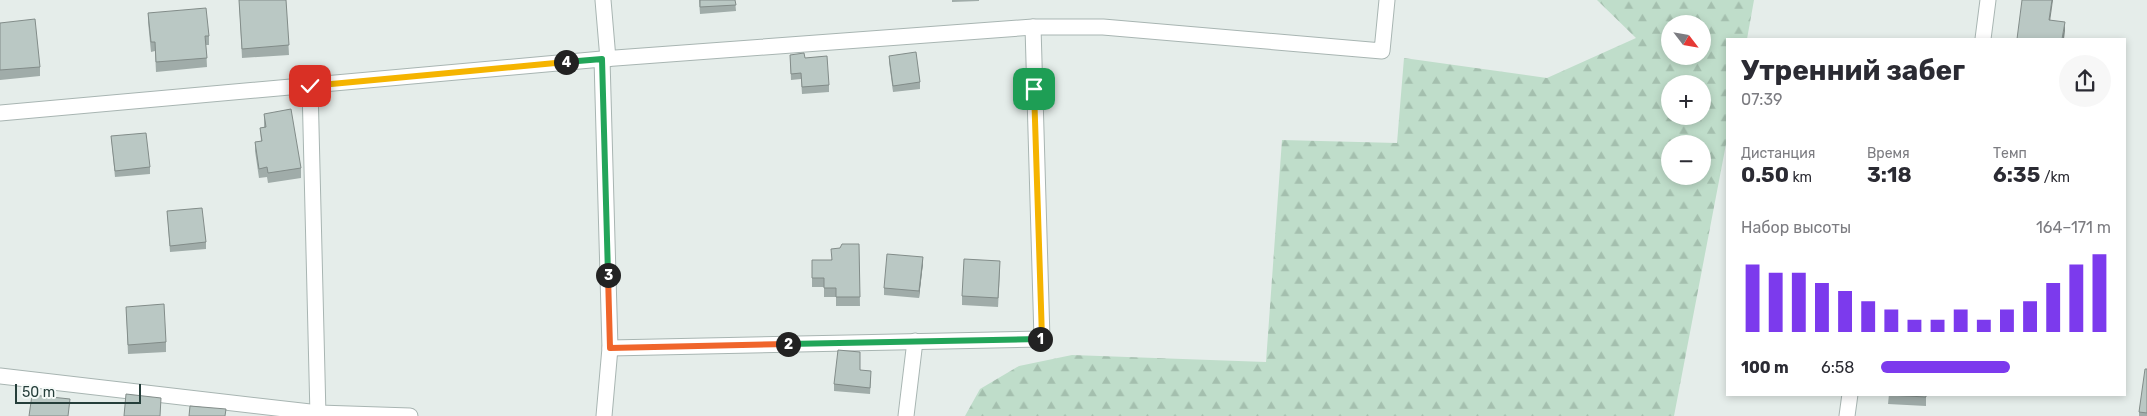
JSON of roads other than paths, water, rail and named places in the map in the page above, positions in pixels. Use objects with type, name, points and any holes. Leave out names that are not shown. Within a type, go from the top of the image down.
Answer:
[{"type":"lane","points":[[602,0],[605,59],[610,348],[604,416]]},
{"type":"lane","points":[[0,114],[605,59],[1032,27],[1103,27],[1382,51],[1387,0]]},
{"type":"lane","points":[[1983,38],[1988,0]]},
{"type":"lane","points":[[610,348],[1042,338],[1032,27]]},
{"type":"lane","points":[[310,86],[318,415]]},
{"type":"lane","points":[[906,416],[915,341]]},
{"type":"lane","points":[[0,376],[318,415],[410,416]]},
{"type":"lane","points":[[1847,416],[1850,396]]}]
